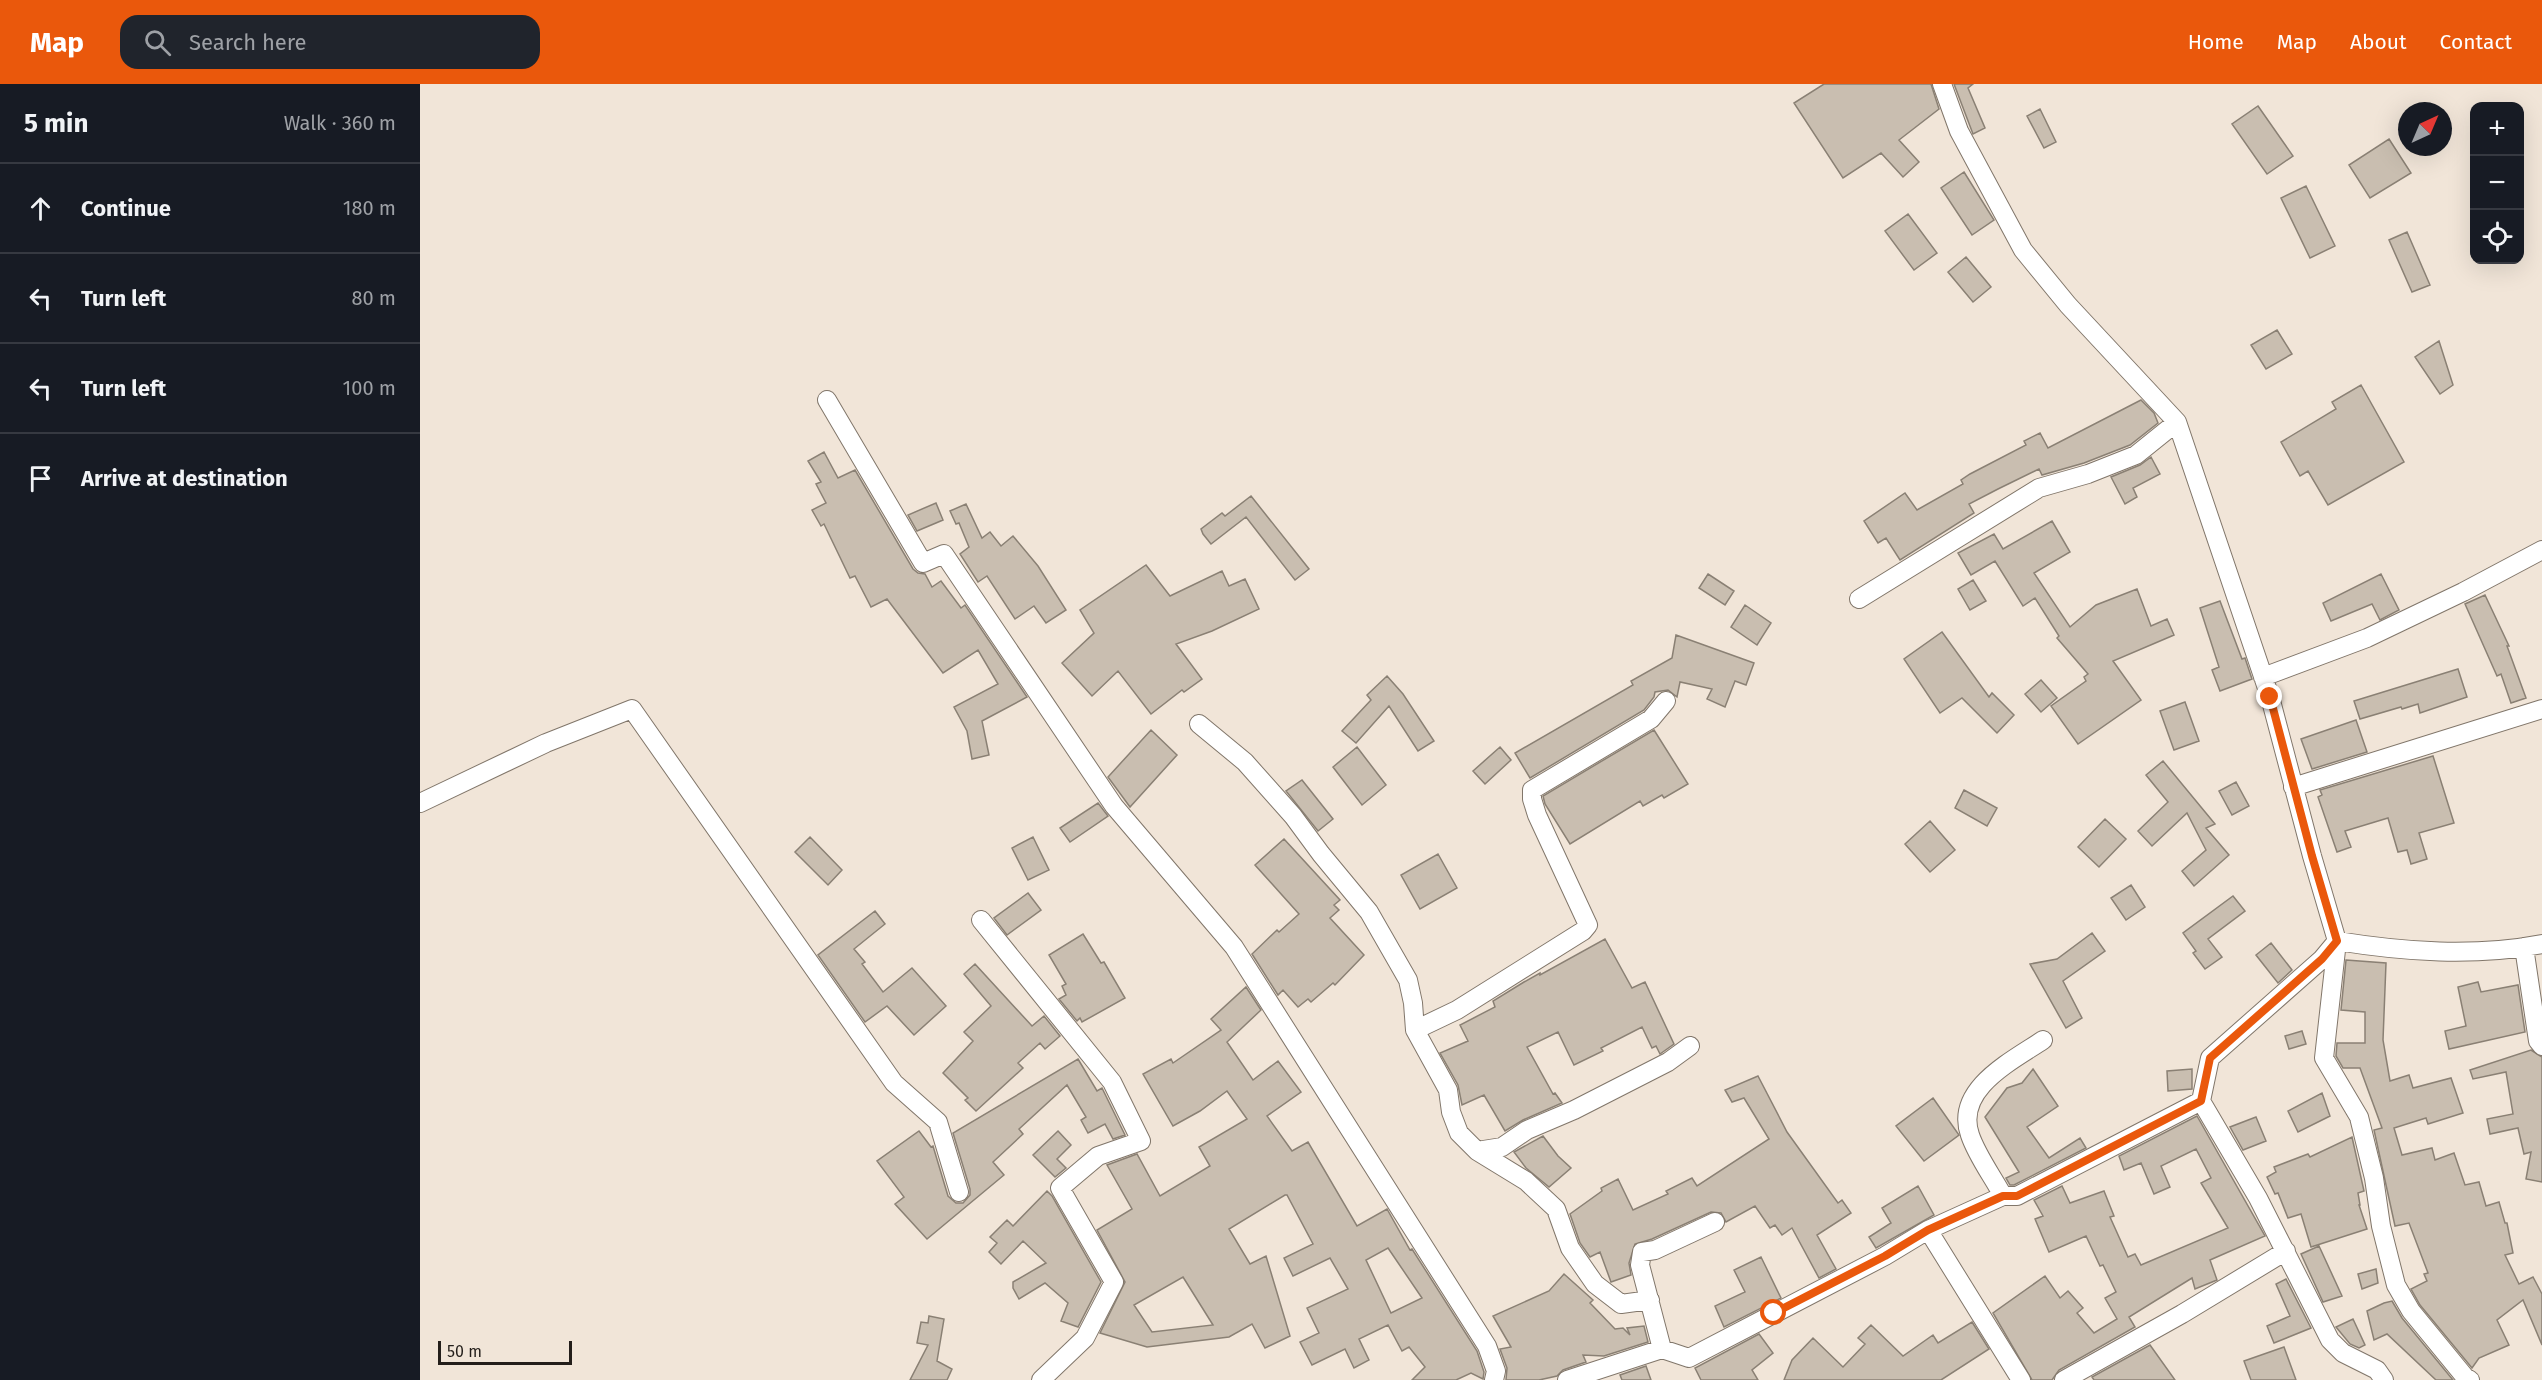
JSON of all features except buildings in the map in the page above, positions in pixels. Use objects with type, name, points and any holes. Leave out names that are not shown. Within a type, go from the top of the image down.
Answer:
[{"type":"street","points":[[1942,84],[1959,131],[2023,250],[2068,305],[2177,422],[2263,676],[2337,941],[2324,1058],[2359,1117],[2374,1178],[2381,1227],[2396,1285],[2411,1311],[2465,1377],[2470,1380]]},
{"type":"street","points":[[827,400],[923,563],[944,554],[1114,806],[1234,947],[1487,1346],[1496,1371],[1494,1380]]},
{"type":"street","points":[[1859,599],[2040,488],[2088,474],[2136,455],[2177,422]]},
{"type":"street","points":[[2263,676],[2367,638],[2463,592],[2542,550]]},
{"type":"street","points":[[1414,1030],[1457,1010],[1583,932],[1588,925],[1586,916],[1558,864],[1537,815],[1532,790],[1651,719],[1666,701]]},
{"type":"street","points":[[2293,787],[2542,709]]},
{"type":"street","points":[[420,803],[546,743],[632,710],[894,1083],[938,1122],[959,1192]]},
{"type":"street","points":[[1200,724],[1245,762],[1293,816],[1369,912],[1408,980],[1413,1003],[1414,1030],[1448,1090],[1450,1112],[1460,1133],[1477,1151],[1526,1181],[1556,1209],[1570,1248],[1595,1284],[1621,1304],[1650,1300]]},
{"type":"street","points":[[981,920],[1112,1082],[1141,1141],[1098,1156],[1060,1188],[1114,1282],[1085,1338],[1041,1380]]},
{"type":"street","points":[[2337,941],[2383,949],[2430,952],[2542,944]]},
{"type":"street","points":[[2337,941],[2322,959],[2210,1058],[2201,1101],[2258,1197],[2330,1340],[2343,1353],[2377,1370],[2384,1380]]},
{"type":"street","points":[[2524,947],[2538,1041],[2542,1046]]},
{"type":"street","points":[[2003,1196],[1970,1135],[1966,1116],[1971,1100],[1989,1077],[2043,1040]]},
{"type":"street","points":[[1477,1151],[1502,1147],[1527,1130],[1574,1110],[1668,1062],[1690,1046]]},
{"type":"street","points":[[1567,1380],[1662,1349],[1689,1358],[1885,1256],[1928,1230],[2003,1196],[2017,1196],[2201,1101]]},
{"type":"street","points":[[1662,1349],[1640,1265],[1642,1252],[1655,1250],[1715,1222]]},
{"type":"street","points":[[1928,1230],[2021,1380]]},
{"type":"street","points":[[2064,1380],[2182,1314],[2286,1251]]},
{"type":"route","points":[[1774,1313],[1885,1256],[1928,1230],[2003,1196],[2017,1196],[2201,1101],[2210,1058],[2322,959],[2337,941],[2270,697]]}]
